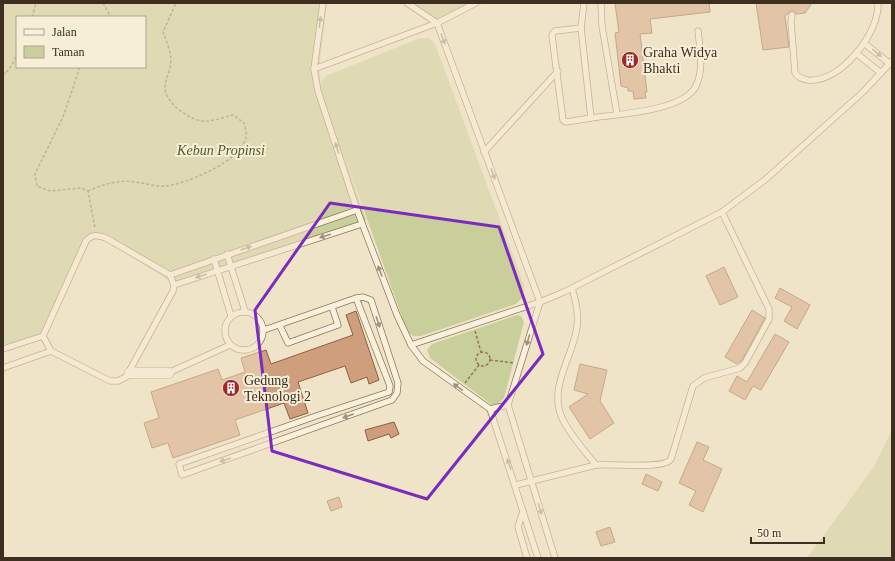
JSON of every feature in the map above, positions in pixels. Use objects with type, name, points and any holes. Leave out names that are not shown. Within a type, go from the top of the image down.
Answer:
[{"type":"street","points":[[130,373],[168,373]]},
{"type":"lane","points":[[323,3],[314,69],[318,90],[362,224],[411,345],[423,361],[490,409],[516,485],[538,558]]},
{"type":"lane","points":[[407,3],[437,23],[540,302],[508,405],[555,558]]},
{"type":"lane","points":[[314,69],[437,23],[476,3]]},
{"type":"lane","points":[[584,3],[581,28],[591,118]]},
{"type":"lane","points":[[601,3],[602,26],[616,114]]},
{"type":"lane","points":[[792,15],[791,22],[794,71],[796,76],[799,78],[814,80],[841,69],[856,53],[864,43],[877,14],[878,3]]},
{"type":"lane","points":[[581,28],[552,33],[563,120],[566,122],[667,106],[684,100],[693,91],[697,84],[701,65],[698,31]]},
{"type":"lane","points":[[411,345],[540,302],[572,288],[722,212],[766,179],[882,73],[891,63],[864,43]]},
{"type":"lane","points":[[856,53],[882,73]]},
{"type":"lane","points":[[484,152],[558,71]]},
{"type":"lane","points":[[170,275],[357,210]]},
{"type":"lane","points":[[516,485],[596,465],[658,466],[669,462],[693,386],[704,378],[740,368],[745,363],[769,319],[768,306],[722,212]]},
{"type":"lane","points":[[174,285],[362,224]]},
{"type":"lane","points":[[3,349],[43,336],[86,241],[90,237],[97,236],[106,238],[170,275],[174,285],[173,290],[130,373],[122,380],[110,381],[51,351],[43,336]]},
{"type":"lane","points":[[227,254],[245,311]]},
{"type":"lane","points":[[214,259],[231,316]]},
{"type":"lane","points":[[572,288],[577,306],[578,325],[573,345],[561,375],[558,402],[562,417],[569,431],[596,465]]},
{"type":"lane","points":[[264,330],[280,326],[356,298],[363,296],[371,300],[398,383],[397,393],[392,400],[183,475],[179,466],[289,425],[387,394],[390,390],[390,386],[356,298]]},
{"type":"lane","points":[[280,326],[288,343],[338,326],[332,307]]},
{"type":"lane","points":[[245,311],[250,312],[260,319],[264,330],[261,341],[253,348],[242,350],[230,344],[225,332],[228,320],[231,316],[245,311]]},
{"type":"lane","points":[[168,373],[230,344]]},
{"type":"lane","points":[[3,368],[51,351]]},
{"type":"lane","points":[[390,386],[398,383]]},
{"type":"lane","points":[[490,409],[508,405]]},
{"type":"lane","points":[[319,415],[322,426]]},
{"type":"lane","points":[[289,425],[292,436]]},
{"type":"lane","points":[[264,435],[268,445]]},
{"type":"lane","points":[[234,445],[238,455]]},
{"type":"lane","points":[[202,457],[205,467]]},
{"type":"lane","points":[[523,511],[518,527],[527,558]]},
{"type":"path","points":[[32,16],[36,3]]},
{"type":"path","points":[[103,3],[110,16]]},
{"type":"path","points":[[80,68],[62,117],[35,174],[37,186],[50,191],[81,188],[88,191],[109,184],[133,181],[164,186],[181,183],[200,176],[238,153],[246,138],[244,123],[233,115],[204,121],[195,120],[170,102],[165,91],[166,78],[170,67],[170,50],[163,32],[176,3]]},
{"type":"path","points":[[3,72],[5,74],[12,65],[16,56]]},
{"type":"path","points":[[88,191],[97,236]]},
{"type":"path","points":[[473,324],[481,352]]},
{"type":"path","points":[[481,352],[488,354],[490,360]]},
{"type":"path","points":[[479,366],[476,358],[481,352]]},
{"type":"path","points":[[490,360],[520,364]]},
{"type":"path","points":[[479,366],[486,366],[490,360]]},
{"type":"path","points":[[461,389],[479,366]]},
{"type":"highlighted area","points":[[330,203],[499,227],[543,354],[427,499],[272,451],[255,310]]},
{"type":"green space","name":"Kebun Propinsi","points":[[3,3],[327,3],[319,70],[321,88],[321,82],[326,76],[420,38],[429,38],[435,44],[524,285],[523,297],[516,304],[421,336],[413,336],[407,331],[344,154],[366,220],[174,284],[102,237],[92,237],[43,336],[3,349]]},
{"type":"green space","points":[[410,3],[483,3],[437,26]]},
{"type":"green space","points":[[517,315],[521,316],[524,322],[504,398],[498,404],[492,405],[430,358],[427,350],[432,344]]},
{"type":"green space","points":[[892,430],[892,558],[807,558],[873,468]]},
{"type":"building","name":"Graha Widya Bhakti","points":[[709,3],[710,12],[650,19],[652,33],[640,34],[647,92],[645,92],[646,98],[634,99],[633,91],[628,91],[628,88],[621,86],[615,33],[619,32],[615,4]]},
{"type":"building","points":[[756,3],[812,3],[805,13],[796,14],[794,11],[791,11],[785,16],[789,47],[763,50]]},
{"type":"building","points":[[724,267],[738,297],[720,305],[706,276]]},
{"type":"building","points":[[780,288],[810,305],[797,329],[784,321],[792,307],[775,298]]},
{"type":"building","points":[[752,310],[765,318],[742,360],[737,364],[725,357]]},
{"type":"building","name":"Gedung Teknologi 2","points":[[356,311],[379,380],[369,384],[367,377],[351,383],[345,366],[298,382],[308,413],[290,419],[284,403],[235,420],[240,435],[173,458],[168,443],[152,448],[144,423],[159,418],[151,392],[218,369],[222,380],[245,372],[241,358],[266,350],[271,364],[353,335],[346,315]]},
{"type":"building","points":[[775,334],[789,342],[761,390],[753,386],[745,400],[729,391],[737,376],[747,382]]},
{"type":"building","points":[[580,364],[607,370],[600,401],[614,423],[590,439],[569,407],[588,394],[574,390]]},
{"type":"building","points":[[394,422],[399,434],[391,438],[389,434],[368,441],[365,430]]},
{"type":"building","points":[[697,442],[709,447],[703,460],[722,469],[703,512],[689,505],[696,491],[679,483]]},
{"type":"building","points":[[646,474],[662,482],[658,491],[642,484]]},
{"type":"building","points":[[339,497],[342,507],[331,511],[327,501]]},
{"type":"building","points":[[610,527],[615,542],[601,546],[596,532]]},
{"type":"place","name":"Graha Widya Bhakti","points":[[630,60]]},
{"type":"place","name":"Gedung Teknologi 2","points":[[231,388]]}]
